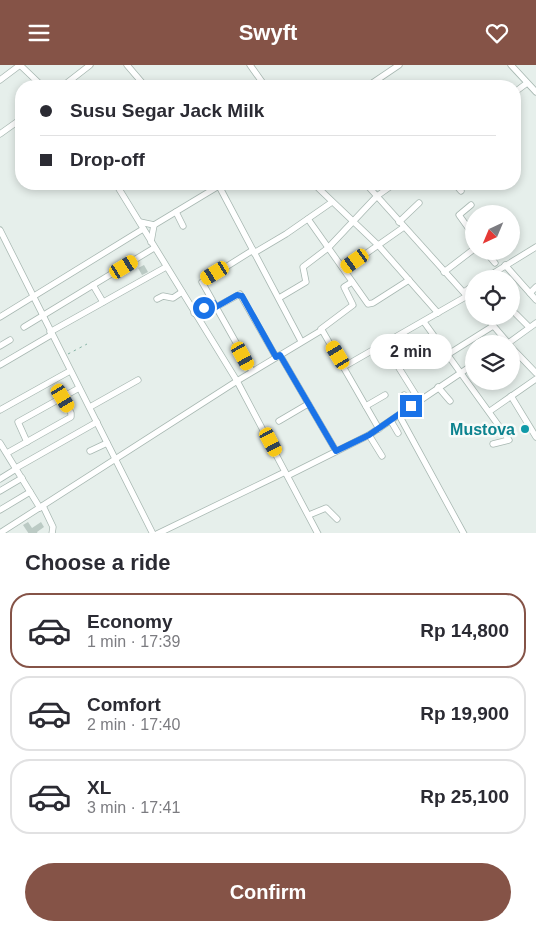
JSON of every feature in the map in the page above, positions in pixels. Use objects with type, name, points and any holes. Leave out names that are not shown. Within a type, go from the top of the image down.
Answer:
[{"type":"street","points":[[0,80],[20,65],[36,80]]},
{"type":"street","points":[[71,80],[90,65]]},
{"type":"street","points":[[127,65],[140,80]]},
{"type":"street","points":[[250,65],[261,80]]},
{"type":"street","points":[[377,80],[399,65]]},
{"type":"street","points":[[511,65],[536,91]]},
{"type":"street","points":[[521,88],[527,83]]},
{"type":"street","points":[[0,134],[15,123]]},
{"type":"street","points":[[120,190],[237,381],[318,533]]},
{"type":"street","points":[[140,222],[154,225],[212,190]]},
{"type":"street","points":[[223,190],[301,341]]},
{"type":"street","points":[[320,190],[378,245],[438,313]]},
{"type":"street","points":[[372,190],[465,293]]},
{"type":"street","points":[[279,298],[306,282],[303,267],[328,248],[352,221],[386,190]]},
{"type":"street","points":[[252,371],[202,280],[308,219],[332,202]]},
{"type":"street","points":[[344,269],[402,225],[419,203]]},
{"type":"street","points":[[465,210],[459,215],[465,223]]},
{"type":"street","points":[[176,212],[183,225]]},
{"type":"street","points":[[308,219],[344,269],[364,301],[370,305],[408,280]]},
{"type":"street","points":[[152,245],[154,225]]},
{"type":"street","points":[[0,317],[143,229]]},
{"type":"street","points":[[0,230],[32,297],[90,407],[114,459],[155,533],[369,435],[465,370]]},
{"type":"street","points":[[24,327],[93,285],[152,245]]},
{"type":"street","points":[[498,270],[536,247]]},
{"type":"street","points":[[444,272],[465,256]]},
{"type":"street","points":[[506,265],[536,300]]},
{"type":"street","points":[[0,365],[103,302],[166,267]]},
{"type":"street","points":[[0,533],[252,371],[321,329],[353,305],[344,287],[352,282]]},
{"type":"street","points":[[93,285],[103,302]]},
{"type":"street","points":[[530,293],[536,287]]},
{"type":"street","points":[[157,299],[163,296],[173,298],[182,292]]},
{"type":"street","points":[[194,313],[240,294],[336,451]]},
{"type":"street","points":[[345,366],[424,322],[465,295]]},
{"type":"street","points":[[520,318],[529,327]]},
{"type":"street","points":[[424,322],[490,411],[509,441],[493,444]]},
{"type":"street","points":[[519,335],[536,323]]},
{"type":"street","points":[[448,355],[493,326],[500,335]]},
{"type":"street","points":[[321,329],[345,366],[379,429]]},
{"type":"street","points":[[0,346],[10,340]]},
{"type":"street","points":[[414,356],[437,341]]},
{"type":"street","points":[[384,344],[419,400]]},
{"type":"street","points":[[520,356],[536,373]]},
{"type":"street","points":[[0,411],[70,371]]},
{"type":"street","points":[[90,407],[138,380]]},
{"type":"street","points":[[490,411],[534,381],[536,388]]},
{"type":"street","points":[[438,387],[450,401]]},
{"type":"street","points":[[27,442],[18,422],[79,388]]},
{"type":"street","points":[[366,406],[385,395]]},
{"type":"street","points":[[404,395],[411,406]]},
{"type":"street","points":[[511,396],[536,437]]},
{"type":"street","points":[[3,453],[27,442],[70,417],[71,413],[63,398]]},
{"type":"street","points":[[279,421],[308,405]]},
{"type":"street","points":[[399,415],[464,533]]},
{"type":"street","points":[[391,421],[398,433]]},
{"type":"street","points":[[0,479],[97,422]]},
{"type":"street","points":[[369,435],[382,456]]},
{"type":"street","points":[[0,443],[3,453],[16,469],[53,527],[52,533]]},
{"type":"street","points":[[90,451],[107,443]]},
{"type":"street","points":[[0,491],[22,478]]},
{"type":"street","points":[[0,510],[30,491]]},
{"type":"street","points":[[309,515],[326,507],[337,519]]},
{"type":"street","points":[[313,533],[314,525]]},
{"type":"path","points":[[63,357],[87,344]]},
{"type":"building","points":[[144,265],[148,272],[142,275],[138,268]]},
{"type":"building","points":[[28,522],[32,528],[41,522],[44,527],[38,533],[28,533],[23,525]]},
{"type":"place","name":"Mustova","points":[[525,429]]},
{"type":"route","points":[[204,308],[214,303],[216,307],[237,295],[240,294],[242,296],[276,357],[280,355],[336,451],[369,435],[411,406]]}]
